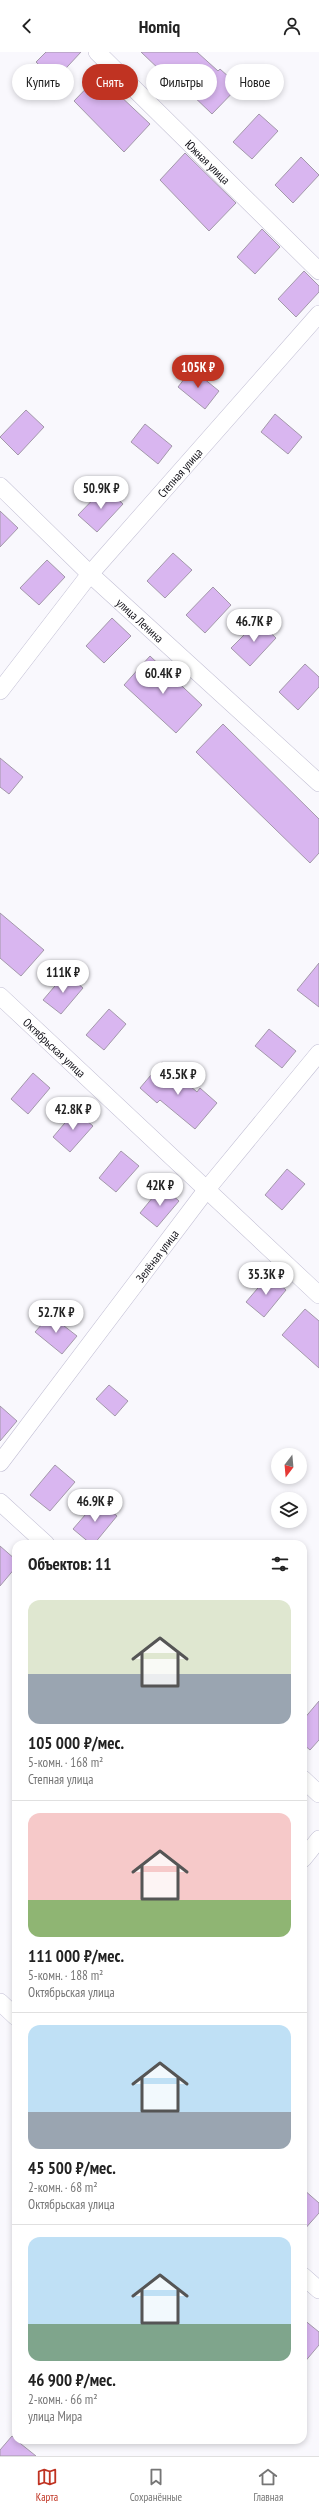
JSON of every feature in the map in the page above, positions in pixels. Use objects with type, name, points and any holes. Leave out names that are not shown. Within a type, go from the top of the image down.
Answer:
[{"type":"street","name":"Южная улица","points":[[97,52],[319,271]]},
{"type":"street","name":"Степная улица","points":[[0,690],[90,574],[319,314]]},
{"type":"street","name":"улица Ленина","points":[[0,486],[90,574],[319,783]]},
{"type":"street","name":"Октябрьская улица","points":[[0,996],[207,1188],[319,1295]]},
{"type":"street","name":"Зелёная улица","points":[[0,1463],[207,1188],[319,1053]]},
{"type":"street","points":[[0,1502],[42,1540]]},
{"type":"street","points":[[307,1783],[319,1794]]},
{"type":"street","points":[[307,1854],[319,1838]]},
{"type":"street","points":[[0,2002],[12,2013]]},
{"type":"street","points":[[307,2280],[319,2290]]},
{"type":"building","points":[[46,52],[81,52],[70,64],[38,64],[36,62]]},
{"type":"building","points":[[141,52],[197,52],[210,64],[154,64]]},
{"type":"building","points":[[220,69],[225,73],[226,100],[212,114],[197,100],[217,100],[217,70]]},
{"type":"building","points":[[82,93],[82,100],[124,100],[150,124],[124,152],[74,101]]},
{"type":"building","points":[[259,114],[278,131],[252,159],[233,142]]},
{"type":"building","points":[[185,153],[236,203],[209,231],[160,180]]},
{"type":"building","points":[[301,157],[319,175],[293,203],[275,185]]},
{"type":"building","points":[[262,229],[280,247],[255,274],[237,257]]},
{"type":"building","points":[[304,271],[319,286],[319,292],[296,317],[278,299]]},
{"type":"building","points":[[192,369],[219,391],[205,409],[178,387]]},
{"type":"building","points":[[26,410],[44,427],[18,455],[0,437]]},
{"type":"building","points":[[275,414],[302,437],[288,454],[261,432]]},
{"type":"building","points":[[145,424],[172,446],[158,464],[131,442]]},
{"type":"building","points":[[105,487],[123,504],[97,532],[78,515]]},
{"type":"building","points":[[0,511],[18,528],[0,547]]},
{"type":"building","points":[[173,553],[192,570],[165,598],[147,581]]},
{"type":"building","points":[[47,560],[65,577],[39,605],[20,588]]},
{"type":"building","points":[[213,587],[231,605],[205,633],[186,615]]},
{"type":"building","points":[[112,618],[131,636],[104,663],[86,646]]},
{"type":"building","points":[[258,621],[276,638],[250,666],[231,648]]},
{"type":"building","points":[[150,656],[202,705],[176,733],[124,685]]},
{"type":"building","points":[[305,664],[319,677],[319,687],[298,710],[279,692]]},
{"type":"building","points":[[223,724],[319,819],[319,853],[310,863],[196,752]]},
{"type":"building","points":[[0,758],[23,777],[9,794],[0,787]]},
{"type":"building","points":[[0,913],[44,950],[21,976],[0,958]]},
{"type":"building","points":[[319,963],[319,1007],[297,990]]},
{"type":"building","points":[[66,973],[83,988],[61,1014],[43,1000]]},
{"type":"building","points":[[109,1009],[126,1024],[104,1050],[86,1035]]},
{"type":"building","points":[[269,1029],[296,1051],[282,1068],[255,1046]]},
{"type":"building","points":[[162,1062],[197,1092],[200,1088],[217,1103],[195,1129],[160,1100],[157,1103],[140,1088]]},
{"type":"building","points":[[33,1073],[50,1088],[28,1114],[11,1099]]},
{"type":"building","points":[[75,1111],[93,1126],[70,1152],[53,1137]]},
{"type":"building","points":[[121,1151],[139,1166],[116,1192],[99,1178]]},
{"type":"building","points":[[287,1169],[305,1184],[282,1210],[265,1195]]},
{"type":"building","points":[[162,1186],[179,1201],[157,1227],[140,1213]]},
{"type":"building","points":[[269,1275],[286,1290],[264,1317],[246,1302]]},
{"type":"building","points":[[305,1309],[319,1321],[319,1368],[282,1335]]},
{"type":"building","points":[[50,1315],[77,1336],[62,1354],[35,1332]]},
{"type":"building","points":[[109,1385],[128,1401],[115,1416],[96,1399]]},
{"type":"building","points":[[0,1406],[17,1421],[0,1441]]},
{"type":"building","points":[[55,1465],[75,1482],[50,1511],[30,1495]]},
{"type":"building","points":[[98,1500],[117,1516],[97,1540],[86,1540],[73,1529]]},
{"type":"building","points":[[0,1546],[12,1556],[12,1572],[0,1586]]},
{"type":"building","points":[[319,1701],[319,1740],[310,1750],[307,1747],[307,1715]]},
{"type":"building","points":[[307,2192],[319,2203],[319,2213],[307,2226]]},
{"type":"building","points":[[307,2322],[319,2332],[319,2345],[307,2359]]},
{"type":"building","points":[[12,2436],[12,2444],[21,2444],[36,2456],[0,2456],[0,2450]]}]
